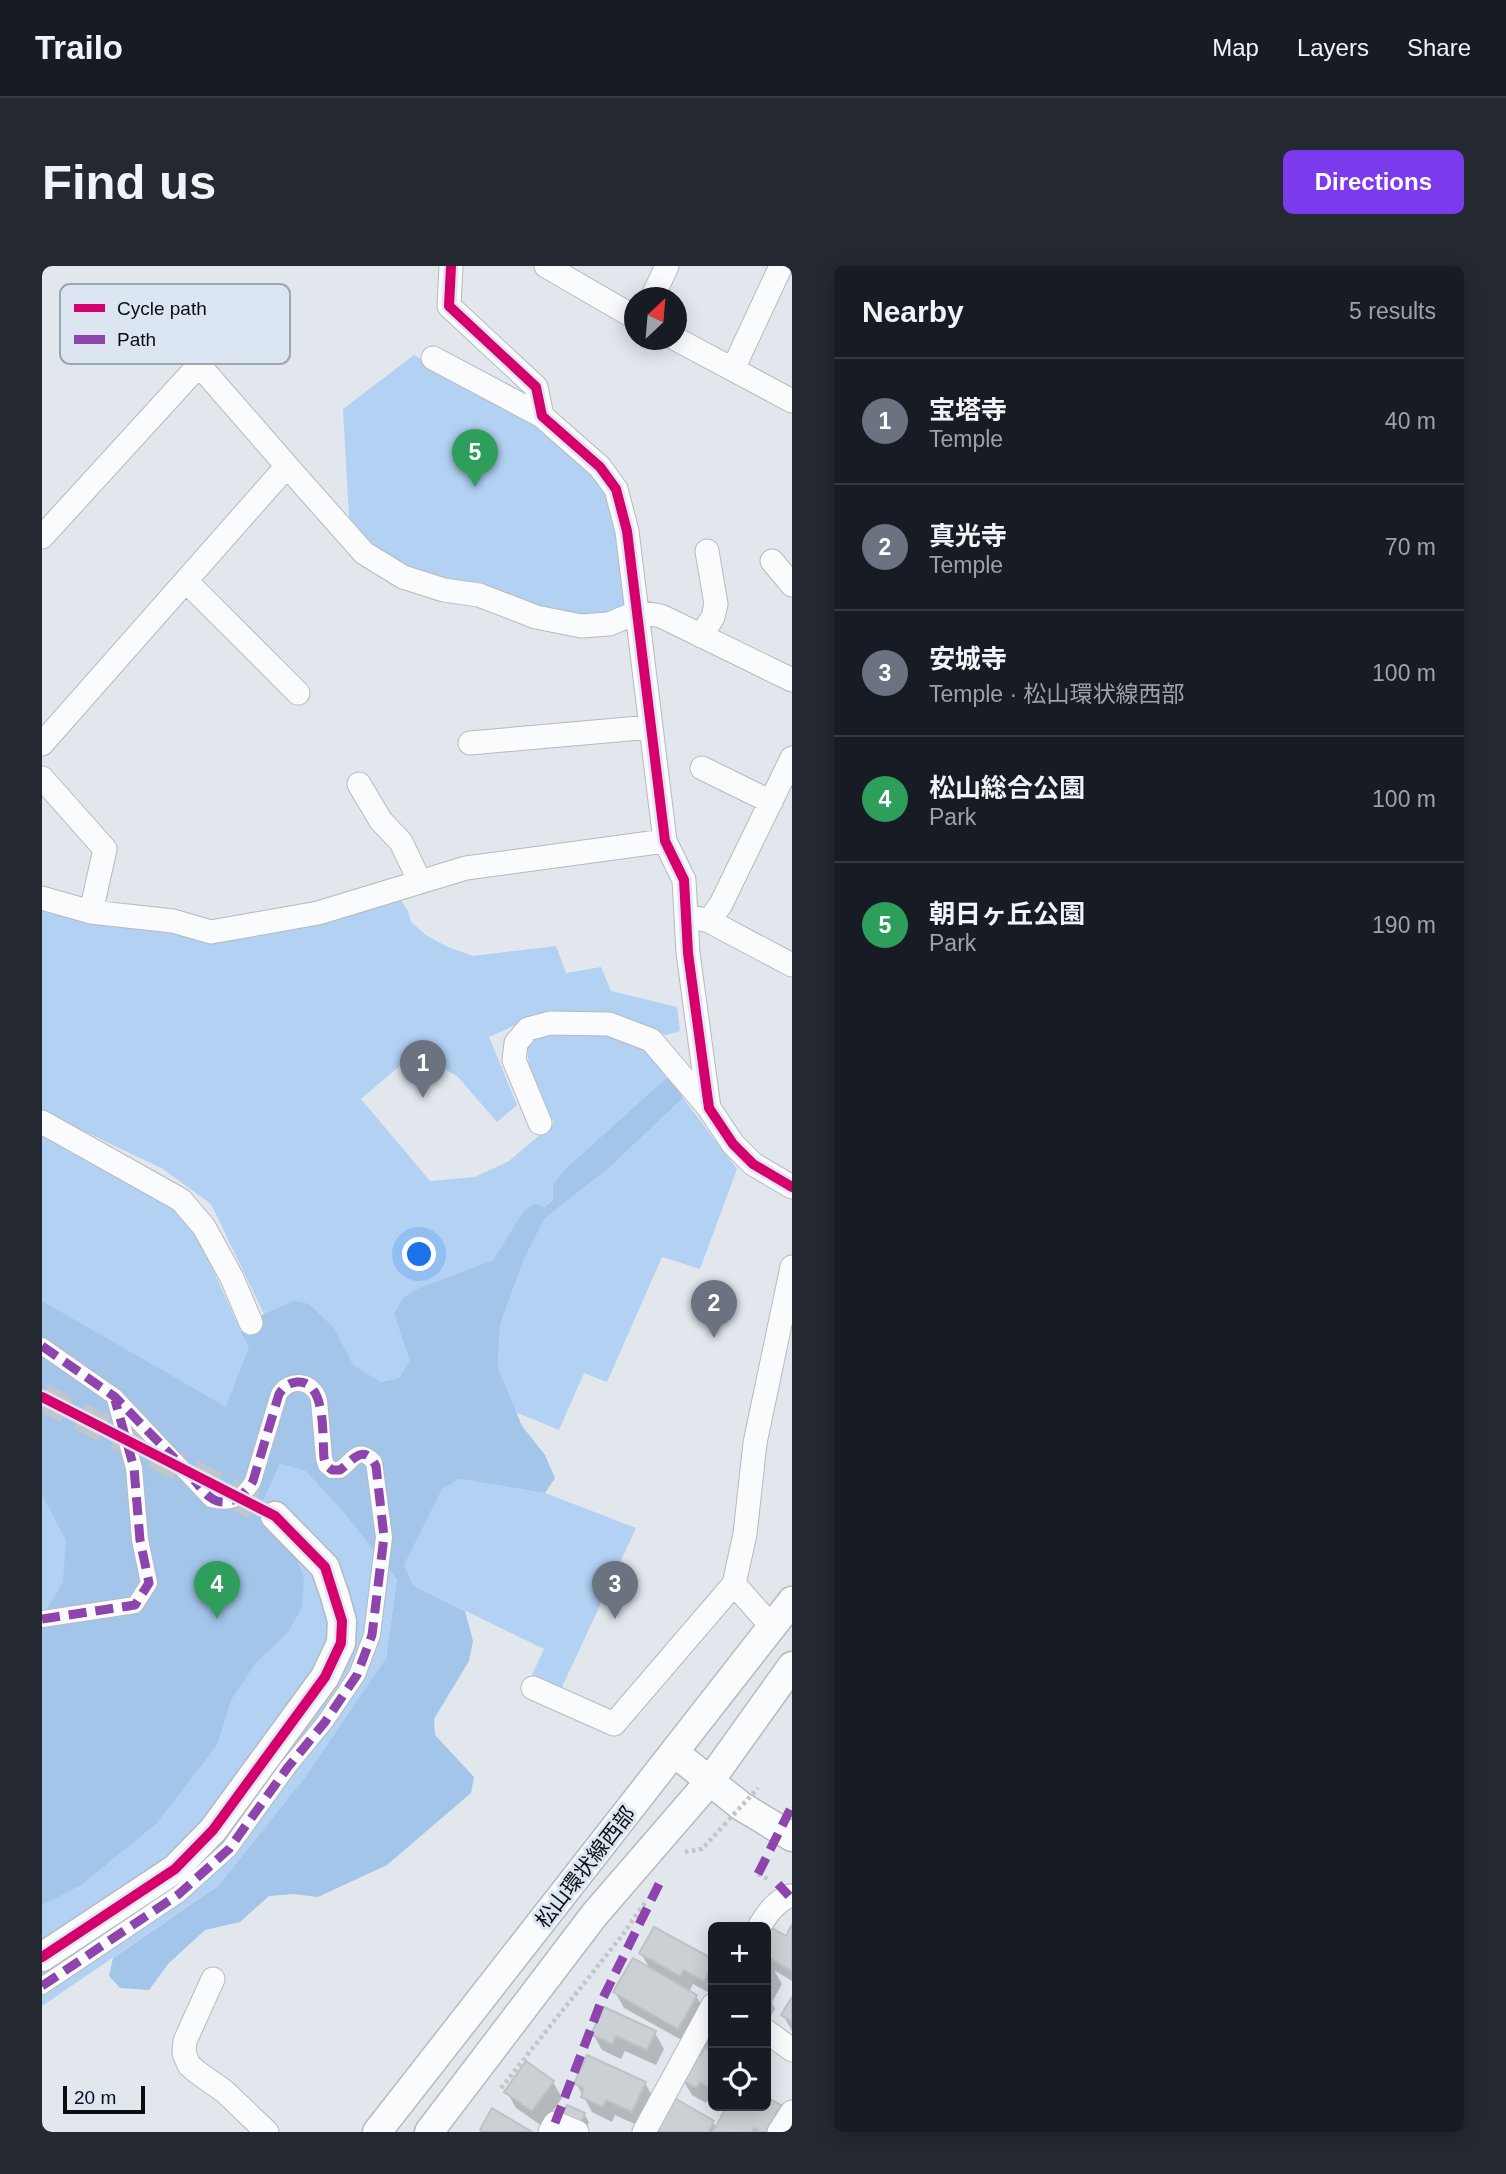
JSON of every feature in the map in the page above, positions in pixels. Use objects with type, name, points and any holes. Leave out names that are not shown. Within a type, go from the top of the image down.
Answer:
[{"type":"street","points":[[451,266],[449,306],[536,387],[542,416]]},
{"type":"street","points":[[546,266],[624,311]]},
{"type":"street","points":[[657,287],[667,266]]},
{"type":"street","points":[[733,369],[781,266]]},
{"type":"street","points":[[687,344],[792,401]]},
{"type":"street","points":[[433,358],[542,416],[600,467],[616,489],[627,531],[664,841],[684,880],[688,953],[709,1108]]},
{"type":"street","points":[[42,537],[199,365],[364,553],[403,577],[444,590],[479,595],[536,617],[581,626],[609,624],[638,612],[661,616],[792,680]]},
{"type":"street","points":[[42,744],[287,466]]},
{"type":"street","points":[[701,636],[713,617],[716,604],[707,551]]},
{"type":"street","points":[[772,561],[792,585]]},
{"type":"street","points":[[186,581],[298,693]]},
{"type":"street","points":[[470,743],[651,727]]},
{"type":"street","points":[[709,921],[721,904],[792,758]]},
{"type":"street","points":[[702,768],[771,802]]},
{"type":"street","points":[[42,778],[105,849],[91,912]]},
{"type":"street","points":[[359,784],[381,821],[401,842],[420,882]]},
{"type":"street","points":[[42,898],[91,912],[173,921],[211,932],[318,912],[466,868],[664,841]]},
{"type":"street","points":[[686,916],[709,921],[792,965]]},
{"type":"street","points":[[540,1123],[514,1060],[516,1043],[528,1029],[550,1023],[609,1024],[651,1040],[709,1108],[733,1144],[753,1164],[792,1187]]},
{"type":"street","points":[[42,1122],[181,1200],[204,1227],[232,1278],[251,1323]]},
{"type":"street","points":[[533,1688],[614,1724],[734,1584],[745,1534],[755,1443],[792,1268]]},
{"type":"street","points":[[42,1346],[114,1396],[211,1499],[220,1502],[240,1497],[253,1481],[283,1388],[295,1382],[308,1384],[317,1393],[319,1400],[326,1465],[332,1470],[340,1470],[352,1458],[362,1455],[374,1462],[384,1537],[372,1635],[357,1675],[229,1849],[178,1894],[42,1986]]},
{"type":"street","points":[[42,1619],[135,1605],[149,1583],[140,1540],[134,1468],[114,1396]]},
{"type":"street","points":[[42,1957],[175,1868],[213,1830],[325,1677],[341,1643],[342,1620],[335,1596],[325,1567],[275,1516]]},
{"type":"street","points":[[734,1584],[772,1627]]},
{"type":"street","name":"松山環状線西部","points":[[377,2132],[792,1601]]},
{"type":"street","name":"松山環状線西部","points":[[429,2132],[595,1914],[709,1782],[792,1666]]},
{"type":"street","points":[[675,1753],[741,1806],[792,1837]]},
{"type":"street","points":[[762,1922],[779,1901],[792,1896]]},
{"type":"street","points":[[213,1979],[185,2041],[184,2053],[189,2065],[224,2091],[267,2132]]},
{"type":"street","points":[[645,2132],[708,2014]]},
{"type":"street","points":[[771,2035],[792,2050]]},
{"type":"street","points":[[779,2132],[792,2112]]},
{"type":"street","points":[[550,2132],[555,2123],[577,2132]]},
{"type":"path","points":[[678,1853],[702,1849],[758,1788]]},
{"type":"path","points":[[499,2090],[624,1933],[646,1900]]},
{"type":"shaded area","points":[[414,355],[534,423],[597,478],[609,496],[630,606],[581,626],[411,571],[374,549],[349,517],[343,409]]},
{"type":"shaded area","points":[[397,895],[408,911],[411,922],[427,936],[448,947],[473,956],[556,946],[566,973],[601,967],[611,991],[677,1007],[680,1031],[666,1035],[614,1016],[586,1011],[524,1021],[489,1037],[517,1105],[497,1122],[458,1077],[417,1051],[361,1099],[430,1181],[475,1177],[509,1161],[554,1123],[529,1067],[527,1046],[532,1037],[548,1031],[613,1034],[645,1049],[661,1067],[666,1078],[562,1172],[553,1185],[553,1198],[545,1207],[523,1212],[493,1260],[419,1288],[394,1314],[411,1361],[399,1378],[381,1382],[354,1366],[459,1479],[545,1493],[636,1528],[561,1689],[532,1675],[544,1649],[413,1585],[404,1566],[397,1579],[386,1658],[305,1777],[218,1886],[42,2006],[42,1134],[173,1208],[192,1224],[241,1331],[264,1314],[211,1204],[163,1169],[42,1111],[42,907],[170,932]]},
{"type":"shaded area","points":[[666,1078],[675,1082],[683,1098],[609,1168],[545,1218],[524,1259],[500,1325],[498,1368],[522,1426],[545,1455],[555,1478],[545,1493],[459,1479],[442,1489],[404,1565],[413,1585],[465,1611],[473,1641],[469,1661],[434,1719],[435,1735],[474,1777],[471,1793],[387,1865],[318,1897],[294,1894],[269,1896],[240,1922],[205,1930],[168,1964],[149,1990],[120,1988],[109,1976],[113,1958],[218,1886],[305,1777],[386,1658],[397,1579],[341,1509],[306,1471],[280,1463],[262,1503],[270,1519],[295,1553],[304,1579],[302,1607],[289,1631],[255,1664],[231,1700],[217,1745],[156,1824],[81,1885],[42,1905],[42,1617],[63,1582],[66,1540],[42,1495],[42,1301],[226,1407],[249,1347],[241,1332],[264,1314],[294,1301],[309,1304],[334,1328],[353,1365],[381,1382],[399,1378],[410,1361],[394,1314],[404,1297],[419,1288],[493,1260],[523,1212],[534,1204],[545,1207],[553,1199],[553,1185],[562,1172]]},
{"type":"shaded area","points":[[683,1098],[737,1169],[700,1269],[662,1257],[607,1382],[584,1373],[559,1430],[515,1412],[498,1368],[500,1325],[524,1259],[545,1218],[609,1168]]},
{"type":"building","points":[[792,1924],[792,1971],[771,1959],[772,1928],[786,1936]]},
{"type":"building","points":[[654,1927],[708,1956],[708,1973],[704,1981],[684,1970],[680,1976],[639,1953]]},
{"type":"building","points":[[633,1958],[697,1995],[678,2029],[613,1992]]},
{"type":"building","points":[[792,1997],[792,2022],[781,2015]]},
{"type":"building","points":[[604,2007],[656,2031],[647,2050],[616,2036],[612,2044],[591,2034]]},
{"type":"building","points":[[705,2048],[708,2050],[708,2087],[700,2082],[697,2088],[681,2080],[695,2054],[700,2056]]},
{"type":"building","points":[[587,2055],[646,2082],[632,2112],[606,2100],[603,2107],[581,2097],[584,2088],[574,2084]]},
{"type":"building","points":[[526,2061],[554,2081],[532,2111],[504,2092]]},
{"type":"building","points":[[671,2096],[714,2121],[708,2132],[656,2132]]},
{"type":"building","points":[[771,2100],[781,2105],[766,2132],[754,2128],[752,2132],[713,2132],[724,2111],[771,2111]]},
{"type":"building","points":[[567,2105],[585,2113],[579,2127],[561,2119]]},
{"type":"building","points":[[492,2108],[532,2132],[483,2132],[480,2130]]},
{"type":"tunnel","points":[[42,1397],[275,1516]]},
{"type":"marked path","points":[[42,1346],[115,1397],[175,1459]]},
{"type":"marked path","points":[[42,1986],[179,1894],[229,1849],[357,1675],[372,1635],[384,1537],[376,1466],[367,1455],[362,1454],[340,1470],[332,1470],[326,1465],[321,1412],[314,1390],[307,1384],[297,1382],[291,1383],[279,1394],[253,1481],[240,1496],[229,1502],[216,1501],[194,1480]]},
{"type":"marked path","points":[[42,1619],[135,1605],[149,1583],[140,1540],[134,1468],[115,1400]]},
{"type":"marked path","points":[[758,1874],[792,1806]]},
{"type":"marked path","points":[[555,2123],[601,2002],[662,1878]]},
{"type":"marked path","points":[[778,1884],[789,1896]]},
{"type":"cycle path","points":[[451,266],[449,306],[536,387],[542,416],[600,467],[616,489],[627,531],[665,841],[684,880],[688,953],[709,1108],[733,1144],[753,1164],[792,1187]]},
{"type":"cycle path","points":[[42,1397],[275,1516],[325,1567],[342,1621],[341,1643],[325,1677],[213,1830],[175,1869],[42,1957]]},
{"type":"place","name":"朝日ヶ丘公園","points":[[475,487]]},
{"type":"place","name":"宝塔寺","points":[[423,1098]]},
{"type":"place","name":"真光寺","points":[[714,1338]]},
{"type":"place","name":"松山総合公園","points":[[217,1619]]},
{"type":"place","name":"安城寺","points":[[615,1619]]}]
